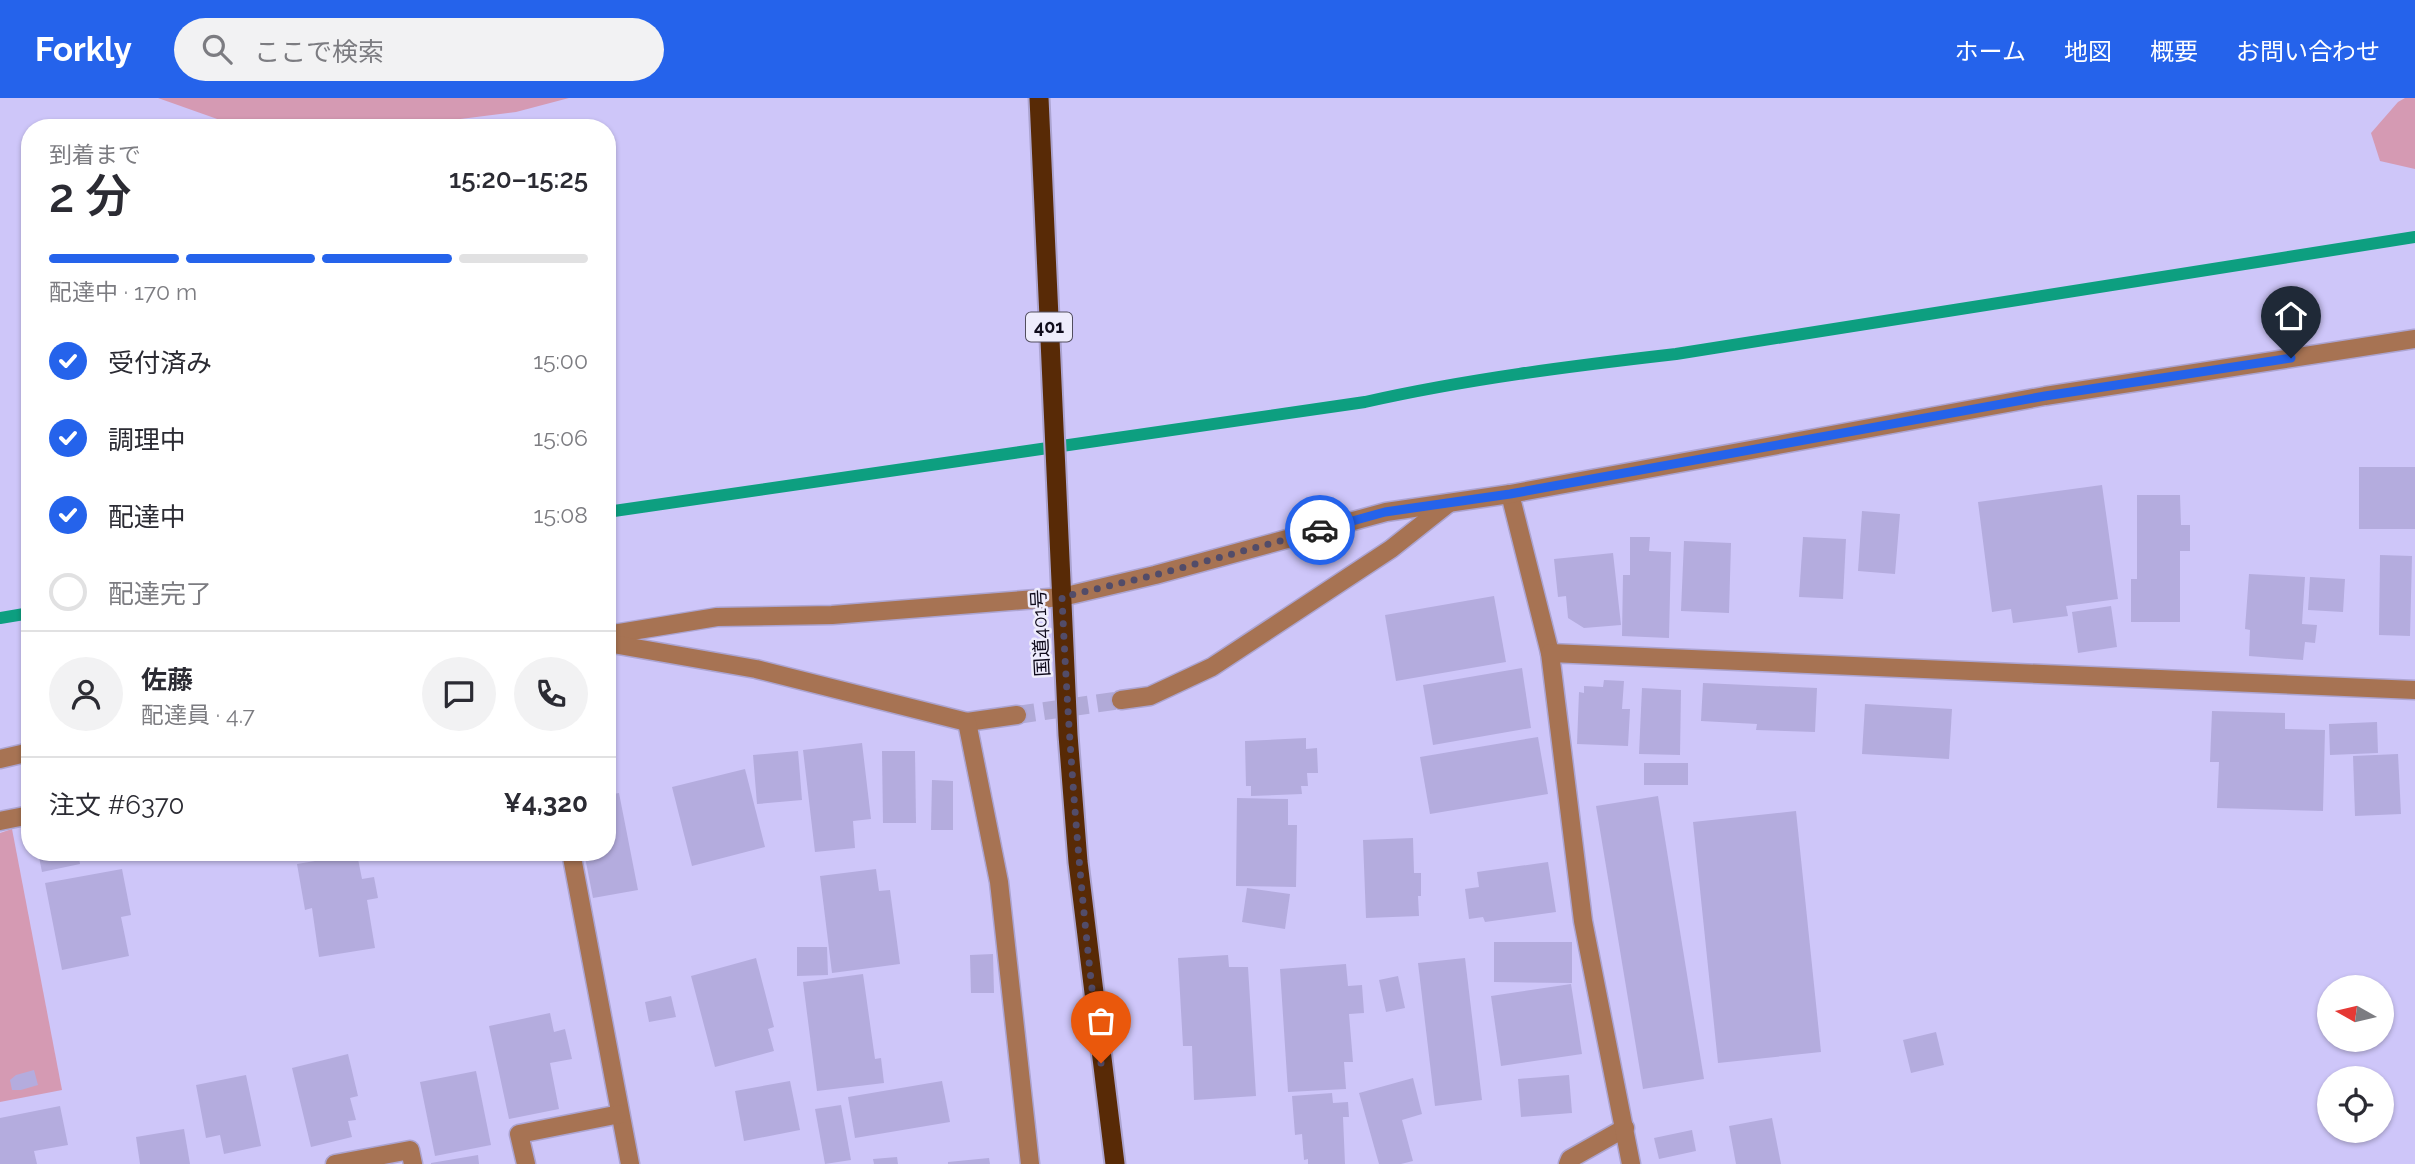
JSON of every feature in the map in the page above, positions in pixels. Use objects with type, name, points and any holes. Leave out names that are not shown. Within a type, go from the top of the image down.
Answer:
[{"type":"highway","name":"国道401号","points":[[1039,98],[1068,735],[1078,862],[1115,1164]]},
{"type":"street","points":[[616,634],[717,617],[832,615],[1062,597],[1385,512],[1510,494],[2045,396],[2415,339]]},
{"type":"street","points":[[1510,494],[1550,653],[1583,921],[1631,1164]]},
{"type":"street","points":[[1121,700],[1150,696],[1212,667],[1391,549],[1449,503]]},
{"type":"street","points":[[616,645],[757,669],[967,722],[1017,715]]},
{"type":"street","points":[[1550,653],[2415,690]]},
{"type":"street","points":[[967,722],[999,882],[1030,1164]]},
{"type":"street","points":[[0,759],[21,754]]},
{"type":"street","points":[[0,821],[21,818]]},
{"type":"street","points":[[572,861],[630,1164]]},
{"type":"street","points":[[526,1164],[519,1135],[621,1114]]},
{"type":"street","points":[[1568,1164],[1570,1159],[1625,1128]]},
{"type":"street","points":[[335,1164],[410,1150],[413,1164]]},
{"type":"shaded area","points":[[158,98],[569,98],[516,112],[460,119],[217,119]]},
{"type":"shaded area","points":[[2405,98],[2415,98],[2415,169],[2380,161],[2371,133],[2398,102]]},
{"type":"shaded area","points":[[12,829],[62,1090],[0,1102],[0,833]]},
{"type":"building","points":[[2359,467],[2415,467],[2415,529],[2359,529]]},
{"type":"building","points":[[2102,485],[2118,599],[2066,606],[2068,616],[2013,623],[2011,609],[1992,612],[1978,502]]},
{"type":"building","points":[[2137,495],[2180,495],[2181,525],[2190,525],[2190,551],[2180,551],[2180,622],[2131,622],[2131,579],[2137,579]]},
{"type":"building","points":[[1862,511],[1900,514],[1895,574],[1858,571]]},
{"type":"building","points":[[1630,537],[1650,537],[1649,551],[1671,552],[1669,638],[1622,636],[1623,575],[1630,575]]},
{"type":"building","points":[[1803,537],[1846,539],[1843,599],[1799,597]]},
{"type":"building","points":[[1684,541],[1731,543],[1729,613],[1681,611]]},
{"type":"building","points":[[1613,553],[1621,625],[1584,628],[1568,618],[1566,596],[1558,597],[1554,559]]},
{"type":"building","points":[[2380,555],[2412,556],[2410,636],[2379,635]]},
{"type":"building","points":[[2249,574],[2305,577],[2302,624],[2317,625],[2315,643],[2305,642],[2303,660],[2249,656],[2250,630],[2245,629]]},
{"type":"building","points":[[2310,577],[2345,579],[2343,612],[2308,610]]},
{"type":"building","points":[[1494,596],[1506,662],[1396,681],[1385,615]]},
{"type":"building","points":[[2111,606],[2117,647],[2078,653],[2072,612]]},
{"type":"building","points":[[1522,668],[1531,728],[1433,745],[1423,685]]},
{"type":"building","points":[[1604,680],[1624,681],[1622,709],[1630,709],[1628,746],[1577,744],[1579,692],[1584,693],[1584,686],[1603,687]]},
{"type":"building","points":[[1703,683],[1817,688],[1815,732],[1756,730],[1757,724],[1701,721]]},
{"type":"building","points":[[1642,688],[1681,690],[1680,755],[1639,754]]},
{"type":"building","points":[[1865,704],[1952,709],[1949,759],[1862,754]]},
{"type":"building","points":[[2212,711],[2285,713],[2285,729],[2325,730],[2323,811],[2217,808],[2219,762],[2210,762]]},
{"type":"building","points":[[2377,722],[2378,753],[2330,755],[2329,724]]},
{"type":"building","points":[[1538,737],[1548,794],[1430,814],[1420,757]]},
{"type":"building","points":[[1306,738],[1306,749],[1317,748],[1318,773],[1307,773],[1308,786],[1301,786],[1302,794],[1251,796],[1251,786],[1246,786],[1245,741]]},
{"type":"building","points":[[862,743],[871,819],[853,821],[855,848],[815,852],[803,750]]},
{"type":"building","points":[[798,751],[802,800],[757,804],[753,755]]},
{"type":"building","points":[[882,751],[915,751],[916,823],[883,823]]},
{"type":"building","points":[[2398,754],[2401,814],[2355,816],[2353,756]]},
{"type":"building","points":[[1644,763],[1688,763],[1688,785],[1644,785]]},
{"type":"building","points":[[745,769],[765,847],[692,866],[672,787]]},
{"type":"building","points":[[932,780],[953,781],[953,830],[931,830]]},
{"type":"building","points":[[619,793],[638,890],[593,898],[586,861],[616,861],[616,794]]},
{"type":"building","points":[[1658,796],[1704,1079],[1643,1089],[1596,806]]},
{"type":"building","points":[[1237,798],[1288,799],[1288,825],[1297,825],[1296,887],[1236,886]]},
{"type":"building","points":[[1796,811],[1821,1052],[1718,1063],[1693,822]]},
{"type":"building","points":[[1413,838],[1414,873],[1421,873],[1419,916],[1366,918],[1363,840]]},
{"type":"building","points":[[40,861],[80,861],[80,864],[42,872]]},
{"type":"building","points":[[315,861],[358,861],[362,879],[374,877],[378,898],[367,900],[375,948],[319,957],[312,908],[305,910],[297,864]]},
{"type":"building","points":[[1548,862],[1556,912],[1485,922],[1483,917],[1469,919],[1465,889],[1479,887],[1477,872]]},
{"type":"building","points":[[122,869],[131,915],[121,917],[129,956],[62,970],[45,883]]},
{"type":"building","points":[[876,869],[879,891],[890,890],[900,964],[832,973],[820,876]]},
{"type":"building","points":[[1247,888],[1290,894],[1285,929],[1242,922]]},
{"type":"building","points":[[1494,942],[1572,942],[1572,983],[1494,982]]},
{"type":"building","points":[[797,947],[827,947],[828,975],[797,976]]},
{"type":"building","points":[[993,954],[994,993],[971,993],[970,955]]},
{"type":"building","points":[[1228,955],[1229,967],[1248,967],[1256,1096],[1194,1100],[1192,1046],[1183,1046],[1178,958]]},
{"type":"building","points":[[756,958],[774,1027],[768,1029],[774,1051],[715,1067],[691,976]]},
{"type":"building","points":[[1465,958],[1482,1100],[1435,1106],[1418,963]]},
{"type":"building","points":[[1346,964],[1348,986],[1362,985],[1364,1013],[1349,1014],[1353,1062],[1344,1062],[1346,1089],[1288,1092],[1280,969]]},
{"type":"building","points":[[863,974],[875,1059],[881,1058],[884,1083],[817,1091],[803,982]]},
{"type":"building","points":[[1398,976],[1405,1008],[1386,1012],[1379,980]]},
{"type":"building","points":[[1571,984],[1582,1054],[1501,1066],[1491,996]]},
{"type":"building","points":[[671,996],[676,1017],[649,1022],[645,1002]]},
{"type":"building","points":[[550,1013],[554,1032],[565,1029],[572,1059],[550,1063],[559,1109],[509,1119],[489,1026]]},
{"type":"building","points":[[1936,1032],[1944,1065],[1911,1073],[1903,1040]]},
{"type":"building","points":[[348,1054],[358,1096],[350,1098],[356,1120],[348,1121],[352,1137],[311,1147],[292,1068]]},
{"type":"building","points":[[34,1070],[38,1085],[12,1090],[10,1080],[16,1075]]},
{"type":"building","points":[[476,1071],[491,1145],[435,1156],[420,1082]]},
{"type":"building","points":[[246,1075],[261,1146],[224,1154],[220,1135],[206,1138],[196,1085]]},
{"type":"building","points":[[1569,1075],[1572,1113],[1521,1117],[1518,1079]]},
{"type":"building","points":[[1413,1078],[1422,1114],[1402,1120],[1413,1161],[1379,1164],[1359,1093]]},
{"type":"building","points":[[790,1081],[800,1130],[744,1141],[735,1091]]},
{"type":"building","points":[[942,1081],[950,1122],[855,1138],[848,1097]]},
{"type":"building","points":[[1332,1093],[1333,1103],[1348,1102],[1349,1117],[1343,1117],[1345,1164],[1308,1164],[1308,1159],[1304,1160],[1302,1134],[1295,1135],[1292,1096]]},
{"type":"building","points":[[841,1105],[851,1160],[825,1164],[815,1109]]},
{"type":"building","points":[[60,1106],[68,1145],[34,1151],[37,1164],[0,1164],[0,1118]]},
{"type":"building","points":[[1772,1118],[1781,1164],[1736,1164],[1729,1126]]},
{"type":"building","points":[[184,1129],[190,1164],[140,1164],[136,1137]]},
{"type":"building","points":[[1692,1130],[1696,1151],[1659,1159],[1654,1138]]},
{"type":"building","points":[[478,1155],[479,1164],[431,1164],[431,1163]]},
{"type":"building","points":[[897,1157],[898,1164],[874,1164],[873,1159]]},
{"type":"building","points":[[989,1158],[990,1164],[948,1164],[948,1162]]},
{"type":"waterway","points":[[616,511],[1365,402],[1481,380],[1676,354],[2415,237]]},
{"type":"waterway","points":[[0,618],[21,614]]},
{"type":"tunnel","points":[[1017,715],[1121,700]]},
{"type":"way so far","points":[[1101,1063],[1078,862],[1068,735],[1062,597],[1320,530]]},
{"type":"route","points":[[1320,530],[1385,512],[1510,494],[2045,396],[2291,358]]}]
